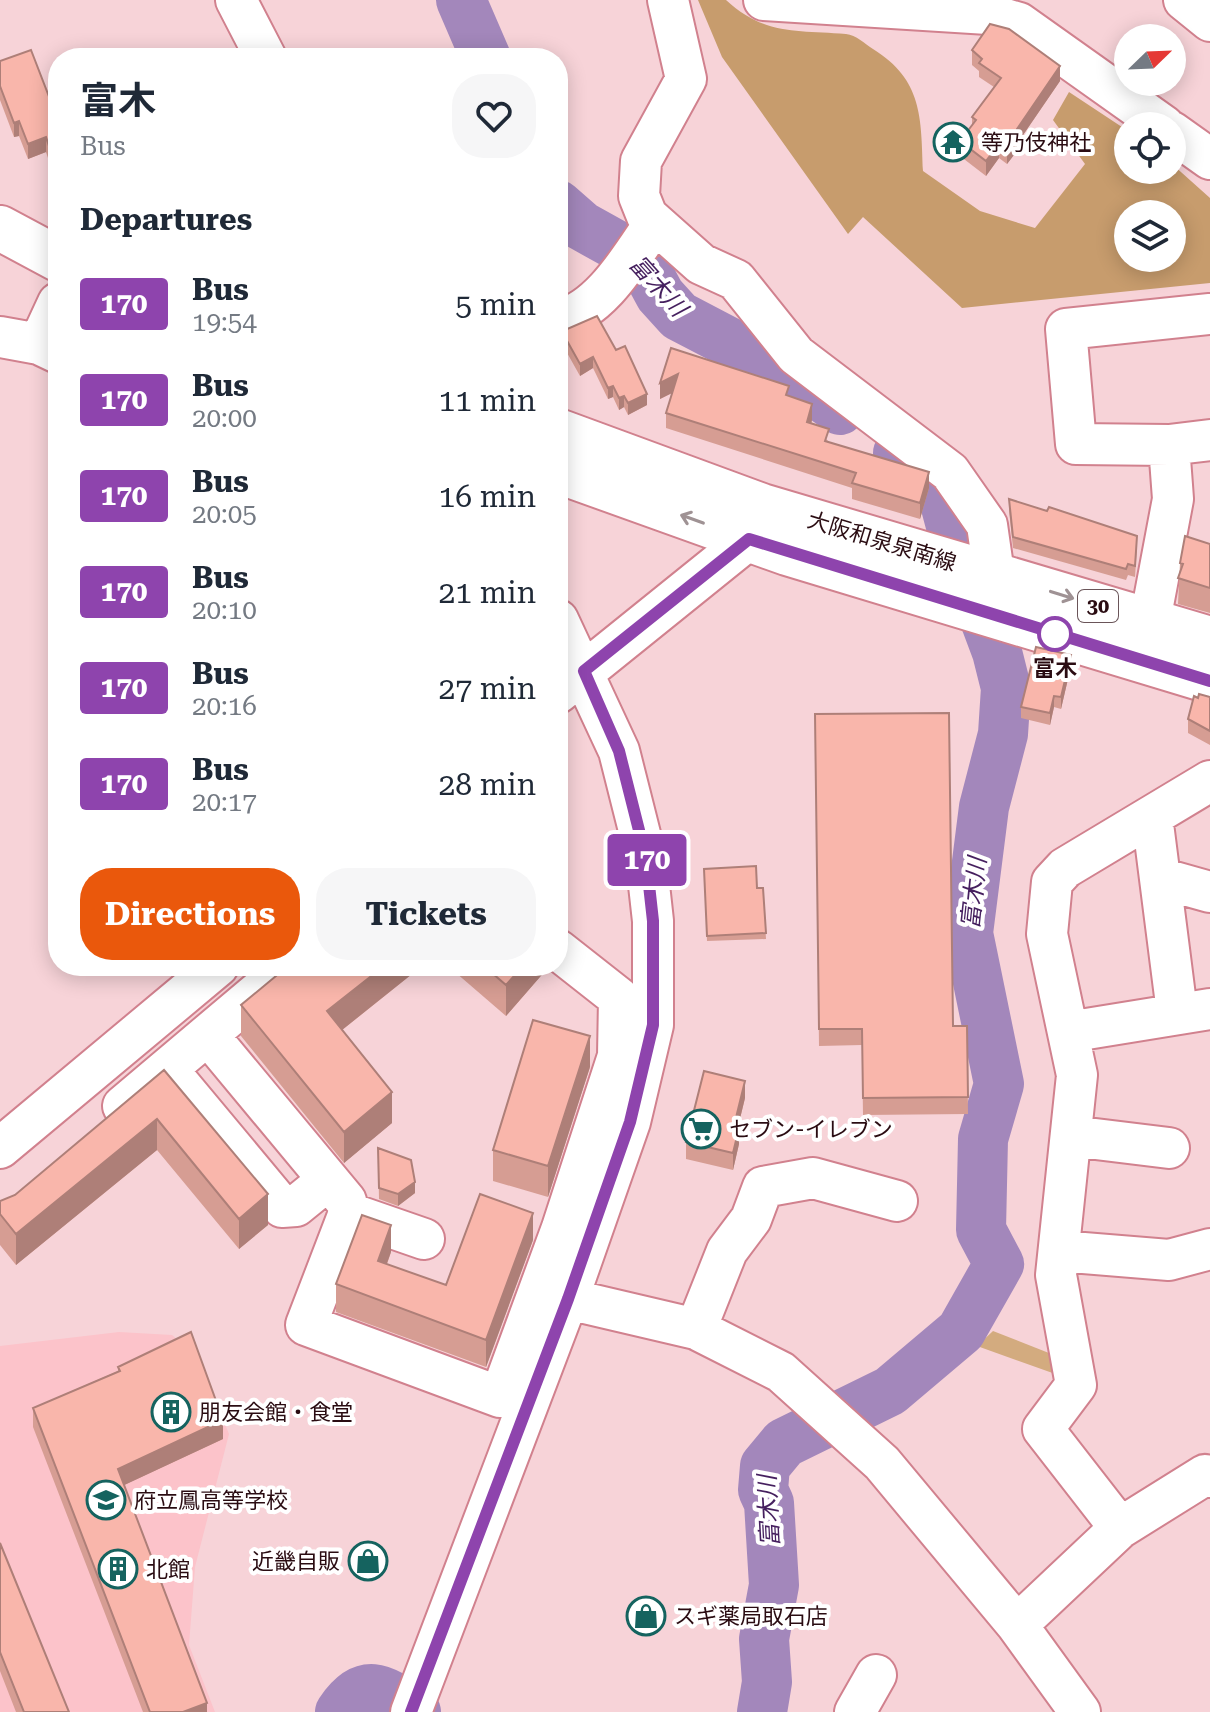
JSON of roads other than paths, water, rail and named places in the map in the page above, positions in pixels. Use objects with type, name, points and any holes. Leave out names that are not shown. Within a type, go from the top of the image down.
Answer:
[{"type":"main road","points":[[0,200],[48,220]]},
{"type":"main road","points":[[0,228],[48,254]]},
{"type":"main road","name":"大阪和泉泉南線","points":[[568,436],[755,523],[953,602],[1210,681]]},
{"type":"main road","name":"大阪和泉泉南線","points":[[568,474],[755,523],[939,557],[1210,639]]},
{"type":"street","points":[[236,0],[261,48]]},
{"type":"street","points":[[568,315],[590,303],[641,243],[641,161],[686,79],[668,0]]},
{"type":"street","points":[[764,0],[988,14],[1019,23],[1144,112]]},
{"type":"street","points":[[1184,0],[1210,21]]},
{"type":"street","points":[[1186,142],[1210,159]]},
{"type":"street","points":[[641,243],[736,280],[796,355],[950,472],[987,525],[990,573]]},
{"type":"street","points":[[1210,314],[1066,329],[1076,444],[1169,445],[1210,440]]},
{"type":"street","points":[[0,337],[48,348]]},
{"type":"street","points":[[1150,621],[1173,499],[1169,445]]},
{"type":"street","points":[[514,1402],[568,1299],[630,1122],[653,1025],[653,921],[646,858],[619,751],[571,682],[755,523]]},
{"type":"street","points":[[1120,1528],[1043,1429],[1076,1385],[1056,1275],[1077,1075],[1047,934],[1052,882],[1065,868],[1210,781]]},
{"type":"street","points":[[1068,1032],[1194,1010],[1160,878],[1152,816]]},
{"type":"street","points":[[1160,878],[1210,892]]},
{"type":"street","points":[[411,1712],[514,1402],[562,1228],[618,1056],[619,998],[568,958]]},
{"type":"street","points":[[0,1148],[206,976]]},
{"type":"street","points":[[95,1129],[277,976]]},
{"type":"street","points":[[208,1035],[346,1201],[349,1213],[306,1325],[514,1402]]},
{"type":"street","points":[[167,1069],[282,1207],[296,1206],[328,1180]]},
{"type":"street","points":[[1071,1136],[1169,1148]]},
{"type":"street","points":[[696,1329],[727,1251],[751,1219],[763,1187],[813,1178],[897,1201]]},
{"type":"street","points":[[349,1213],[424,1239]]},
{"type":"street","points":[[1059,1251],[1169,1260],[1210,1249]]},
{"type":"street","points":[[568,1299],[696,1329],[781,1372],[882,1463],[1017,1625],[1080,1712]]},
{"type":"street","points":[[1017,1625],[1120,1528],[1205,1475],[1210,1477]]},
{"type":"street","points":[[855,1712],[876,1675]]},
{"type":"waterway","name":"富木川","points":[[461,0],[482,48]]},
{"type":"waterway","name":"富木川","points":[[568,214],[582,226],[627,251],[647,271],[660,295],[679,316],[790,374],[840,410]]},
{"type":"waterway","name":"富木川","points":[[762,1712],[767,1682],[764,1639],[774,1585],[769,1503],[763,1490],[765,1466],[784,1443],[890,1391],[961,1331],[999,1264],[981,1230],[983,1139],[999,1084],[968,933],[984,807],[1003,734],[1006,688],[997,652],[954,537],[942,492],[898,453]]},
{"type":"waterway","name":"富木川","points":[[340,1712],[349,1700],[367,1689],[385,1692],[416,1712]]},
{"type":"place","name":"等乃伎神社","points":[[953,142]]},
{"type":"place","name":"富木","points":[[1055,634]]},
{"type":"place","name":"セブン-イレブン","points":[[701,1129]]},
{"type":"place","name":"朋友会館・食堂","points":[[171,1412]]},
{"type":"place","name":"府立鳳高等学校","points":[[106,1500]]},
{"type":"place","name":"近畿自販","points":[[368,1561]]},
{"type":"place","name":"北館","points":[[118,1569]]},
{"type":"place","name":"スギ薬局取石店","points":[[646,1616]]}]
